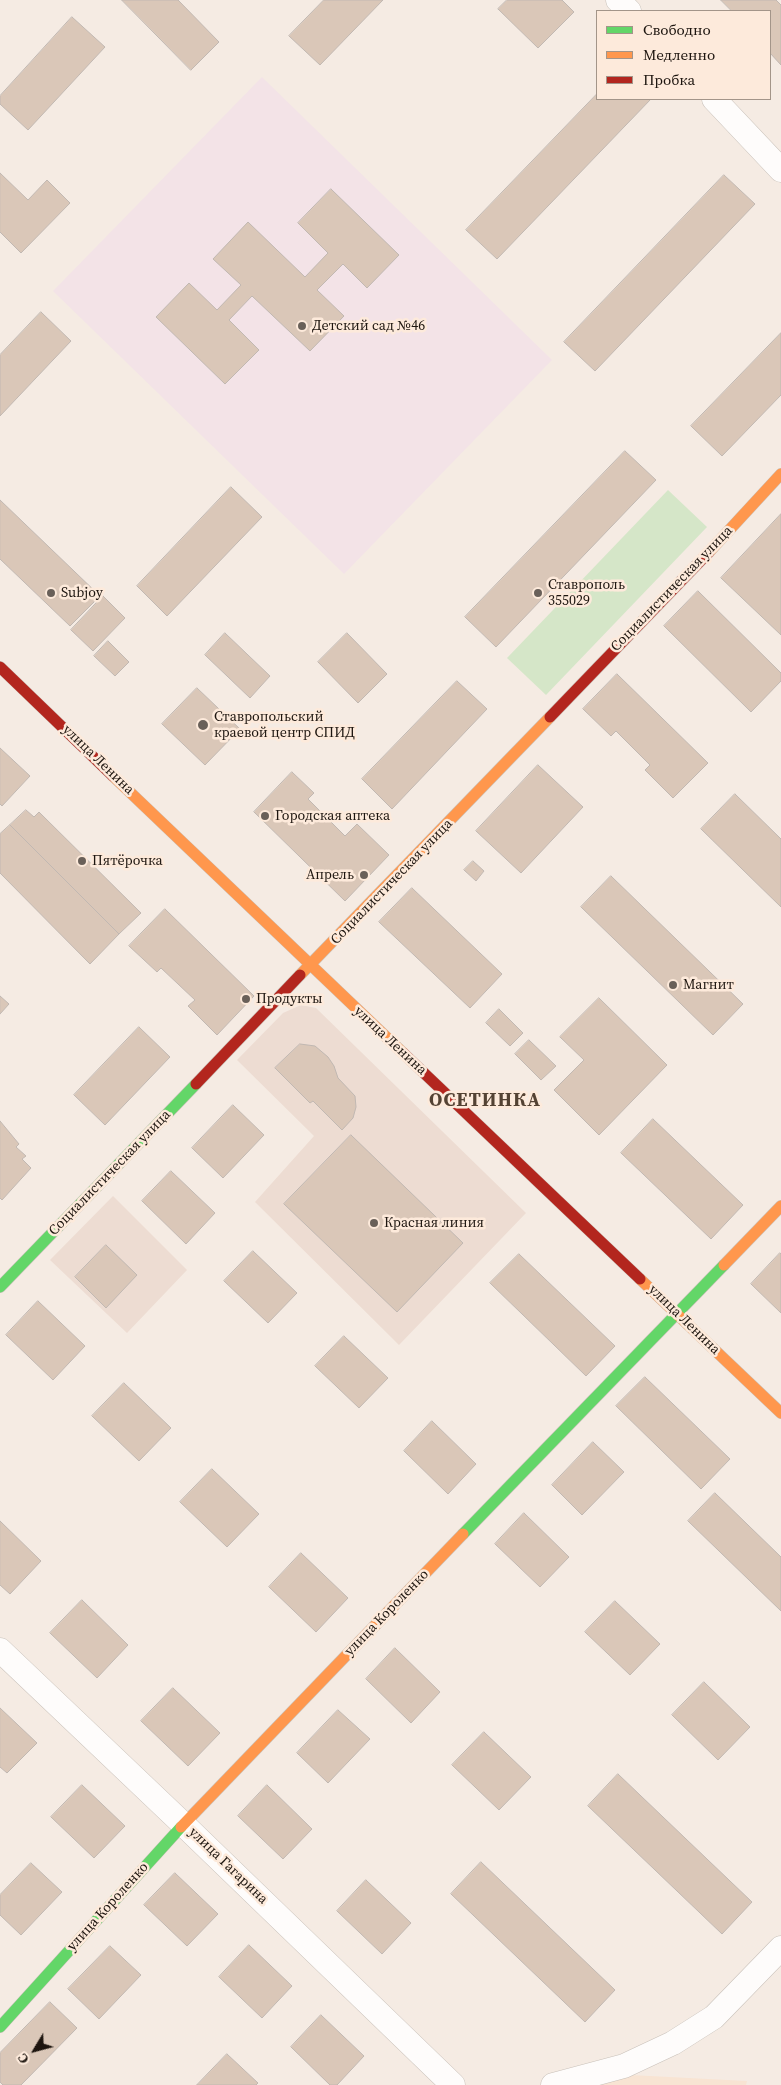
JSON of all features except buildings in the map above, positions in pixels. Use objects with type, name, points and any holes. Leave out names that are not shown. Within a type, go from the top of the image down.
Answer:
[{"type":"street","points":[[618,0],[628,10]]},
{"type":"street","points":[[715,100],[781,170]]},
{"type":"street","name":"Социалистическая улица","points":[[0,1287],[311,966],[724,536],[781,474]]},
{"type":"street","name":"улица Ленина","points":[[0,667],[781,1413]]},
{"type":"street","name":"улица Короленко","points":[[0,2027],[183,1824],[781,1206]]},
{"type":"street","name":"улица Гагарина","points":[[0,1650],[453,2085]]},
{"type":"street","points":[[553,2085],[624,2066],[673,2043],[714,2017],[781,1948]]},
{"type":"shaded area","name":"Детский сад №46","points":[[262,77],[552,360],[344,574],[53,291]]},
{"type":"shaded area","points":[[301,1005],[316,1008],[526,1213],[399,1345],[255,1202],[314,1136],[237,1060],[283,1013]]},
{"type":"shaded area","points":[[113,1196],[187,1270],[127,1333],[50,1260]]},
{"type":"shaded area","points":[[630,2075],[747,2081],[746,2085],[593,2085]]},
{"type":"green space","points":[[668,490],[707,527],[546,695],[507,658]]},
{"type":"traffic: fast","points":[[0,1287],[196,1084]]},
{"type":"traffic: fast","points":[[463,1534],[724,1265]]},
{"type":"traffic: fast","points":[[0,2027],[181,1827]]},
{"type":"traffic: slow","points":[[709,552],[781,474]]},
{"type":"traffic: slow","points":[[300,975],[550,717]]},
{"type":"traffic: slow","points":[[113,776],[403,1053]]},
{"type":"traffic: slow","points":[[724,1265],[781,1206]]},
{"type":"traffic: slow","points":[[640,1279],[781,1413]]},
{"type":"traffic: slow","points":[[181,1827],[463,1534]]},
{"type":"traffic: jam","points":[[550,717],[709,552]]},
{"type":"traffic: jam","points":[[0,667],[113,776]]},
{"type":"traffic: jam","points":[[196,1084],[300,975]]},
{"type":"traffic: jam","points":[[403,1053],[640,1279]]},
{"type":"place","name":"Детский сад №46","points":[[302,326]]},
{"type":"place","name":"Subjoy","points":[[51,593]]},
{"type":"place","name":"Ставрополь 355029","points":[[538,593]]},
{"type":"place","name":"Ставропольский краевой центр СПИД","points":[[203,725]]},
{"type":"place","name":"Городская аптека","points":[[265,816]]},
{"type":"place","name":"Пятёрочка","points":[[82,861]]},
{"type":"place","name":"Апрель","points":[[364,875]]},
{"type":"place","name":"Магнит","points":[[673,985]]},
{"type":"place","name":"Продукты","points":[[246,999]]},
{"type":"place","name":"Красная линия","points":[[374,1223]]},
{"type":"district","name":"ОСЕТИНКА","points":[[485,1101]]}]
